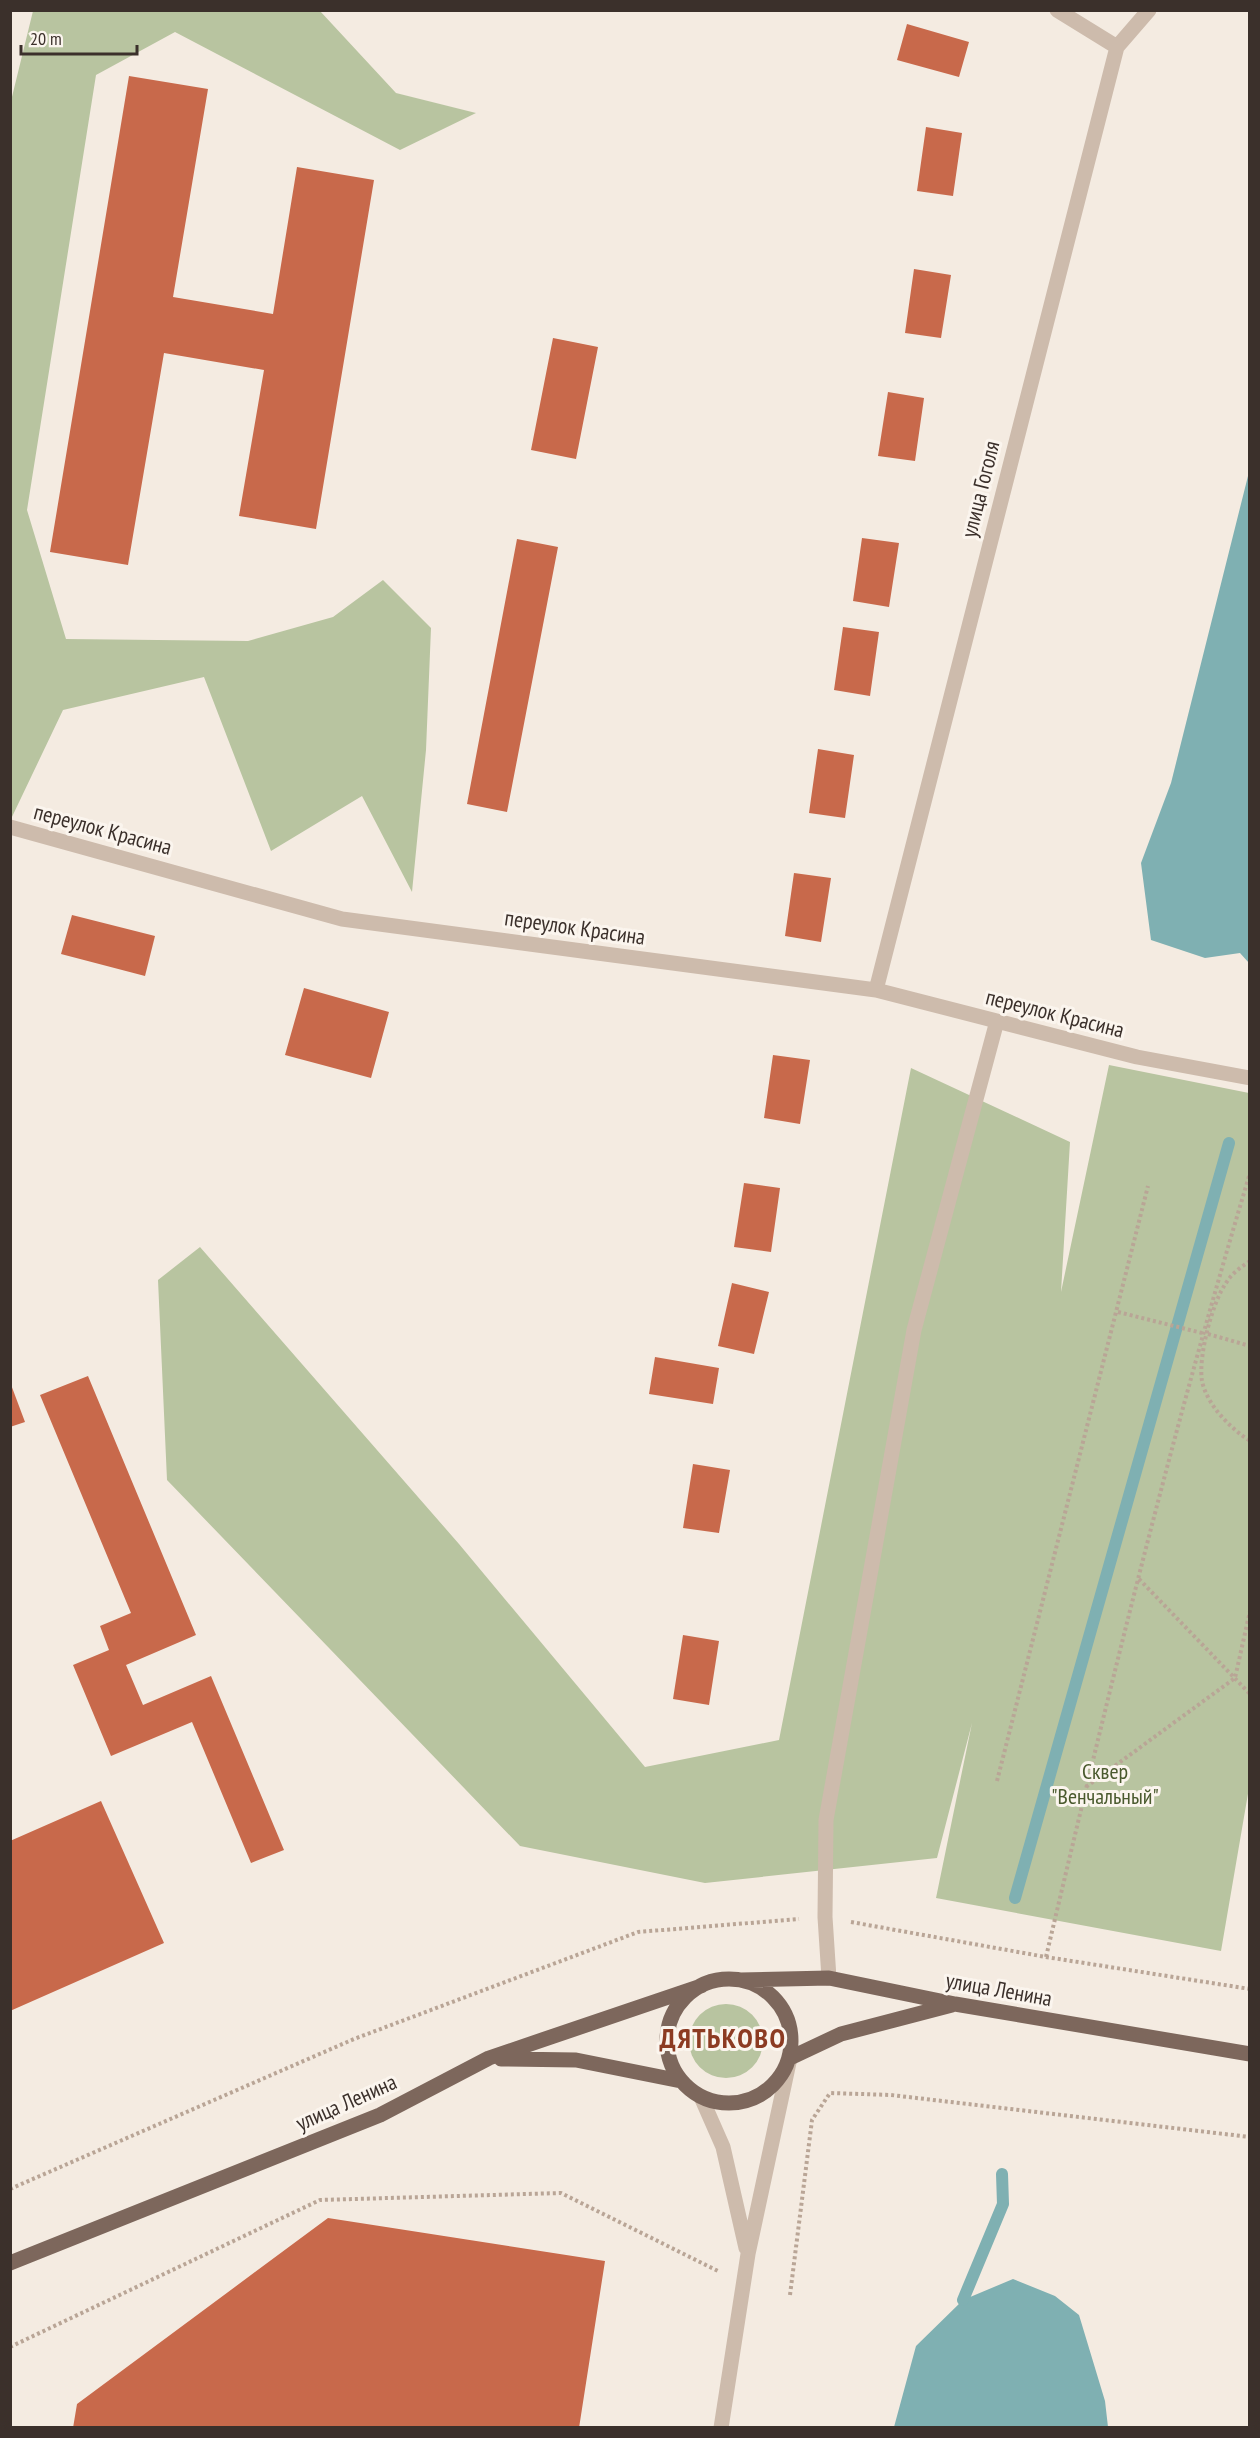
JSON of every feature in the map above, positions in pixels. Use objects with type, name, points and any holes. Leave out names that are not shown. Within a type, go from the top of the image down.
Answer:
[{"type":"main road","name":"улица Ленина","points":[[740,1980],[829,1978],[955,2004],[1250,2054]]},
{"type":"main road","points":[[719,1979],[740,1980],[759,1987],[776,1999],[787,2017],[792,2037],[790,2058],[777,2082],[754,2099],[728,2104],[701,2097],[681,2082],[671,2066],[667,2047],[668,2029],[674,2011],[686,1997],[701,1986],[719,1979]]},
{"type":"main road","name":"улица Ленина","points":[[10,2263],[380,2115],[489,2058],[701,1986]]},
{"type":"main road","points":[[790,2058],[841,2034],[955,2004]]},
{"type":"main road","points":[[489,2058],[576,2060],[681,2082]]},
{"type":"street","points":[[1057,10],[1117,46]]},
{"type":"street","name":"улица Гоголя","points":[[876,990],[1117,46],[1149,10]]},
{"type":"street","name":"переулок Красина","points":[[10,827],[342,919],[876,990],[1137,1057],[1250,1078]]},
{"type":"street","points":[[829,1978],[825,1917],[826,1820],[914,1330],[997,1021]]},
{"type":"street","points":[[720,2427],[748,2254],[790,2058]]},
{"type":"street","points":[[701,2097],[723,2147],[748,2254]]},
{"type":"path","points":[[1046,1957],[1086,1787],[1202,1333],[1250,1173]]},
{"type":"path","points":[[997,1781],[1118,1312],[1148,1186]]},
{"type":"path","points":[[1250,1261],[1225,1283],[1208,1334],[1202,1380],[1207,1395],[1236,1432],[1250,1441]]},
{"type":"path","points":[[1118,1312],[1202,1333]]},
{"type":"path","points":[[1208,1334],[1250,1346]]},
{"type":"path","points":[[1139,1579],[1250,1694]]},
{"type":"path","points":[[1086,1787],[1235,1678],[1250,1611]]},
{"type":"path","points":[[790,2295],[812,2121],[830,2093],[891,2095],[1250,2137]]},
{"type":"path","points":[[10,2347],[320,2200],[561,2193],[721,2272]]},
{"type":"green space","points":[[33,11],[320,11],[396,93],[476,113],[400,150],[175,32],[96,75],[27,510],[66,639],[248,641],[333,617],[383,580],[431,628],[426,750],[412,892],[362,796],[271,851],[204,677],[63,710],[11,819],[10,105]]},
{"type":"green space","name":"Сквер \"Венчальный\"","points":[[1109,1065],[1249,1093],[1250,1782],[1221,1951],[936,1898],[972,1723],[937,1858],[705,1883],[520,1846],[167,1480],[158,1280],[200,1247],[459,1544],[645,1767],[779,1740],[911,1068],[1070,1142],[1061,1292]]},
{"type":"green space","points":[[719,2004],[733,2004],[747,2010],[757,2020],[763,2034],[763,2048],[757,2062],[747,2072],[733,2078],[719,2078],[705,2072],[695,2062],[689,2048],[689,2034],[695,2020],[705,2010]]},
{"type":"water","points":[[1249,472],[1249,963],[1240,953],[1205,958],[1151,940],[1141,863],[1171,783]]},
{"type":"water","points":[[1013,2279],[1055,2296],[1079,2315],[1105,2401],[1108,2427],[894,2427],[916,2346],[963,2300]]},
{"type":"building","points":[[907,24],[969,42],[959,77],[897,60]]},
{"type":"building","points":[[129,76],[208,89],[173,297],[273,314],[297,167],[374,180],[316,529],[239,516],[264,370],[164,353],[128,565],[50,552]]},
{"type":"building","points":[[926,127],[962,133],[953,196],[917,191]]},
{"type":"building","points":[[914,269],[951,275],[941,338],[905,333]]},
{"type":"building","points":[[553,338],[598,347],[576,459],[531,450]]},
{"type":"building","points":[[888,392],[924,398],[915,461],[878,456]]},
{"type":"building","points":[[862,538],[899,543],[889,607],[853,601]]},
{"type":"building","points":[[517,539],[558,547],[507,812],[467,804]]},
{"type":"building","points":[[843,627],[879,632],[870,696],[834,690]]},
{"type":"building","points":[[818,749],[854,755],[845,818],[809,813]]},
{"type":"building","points":[[794,873],[831,878],[821,942],[785,936]]},
{"type":"building","points":[[72,915],[155,936],[145,976],[61,954]]},
{"type":"building","points":[[304,988],[389,1012],[371,1078],[285,1055]]},
{"type":"building","points":[[773,1055],[810,1060],[800,1124],[764,1118]]},
{"type":"building","points":[[744,1183],[780,1188],[771,1252],[734,1247]]},
{"type":"building","points":[[732,1283],[769,1292],[754,1354],[718,1346]]},
{"type":"building","points":[[655,1357],[719,1368],[713,1404],[649,1394]]},
{"type":"building","points":[[88,1376],[196,1635],[126,1665],[143,1705],[211,1676],[284,1850],[251,1863],[192,1722],[111,1756],[73,1665],[109,1650],[100,1626],[131,1613],[40,1395]]},
{"type":"building","points":[[10,1382],[25,1422],[10,1427]]},
{"type":"building","points":[[693,1464],[730,1470],[719,1533],[683,1528]]},
{"type":"building","points":[[683,1635],[719,1641],[709,1705],[673,1699]]},
{"type":"building","points":[[101,1801],[164,1943],[10,2011],[10,1841]]},
{"type":"building","points":[[328,2218],[605,2261],[579,2428],[73,2428],[77,2404]]},
{"type":"waterway","points":[[1015,1898],[1229,1143]]},
{"type":"waterway","points":[[963,2300],[1003,2204],[1002,2174]]},
{"type":"district","name":"ДЯТЬКОВО","points":[[723,2038]]}]
